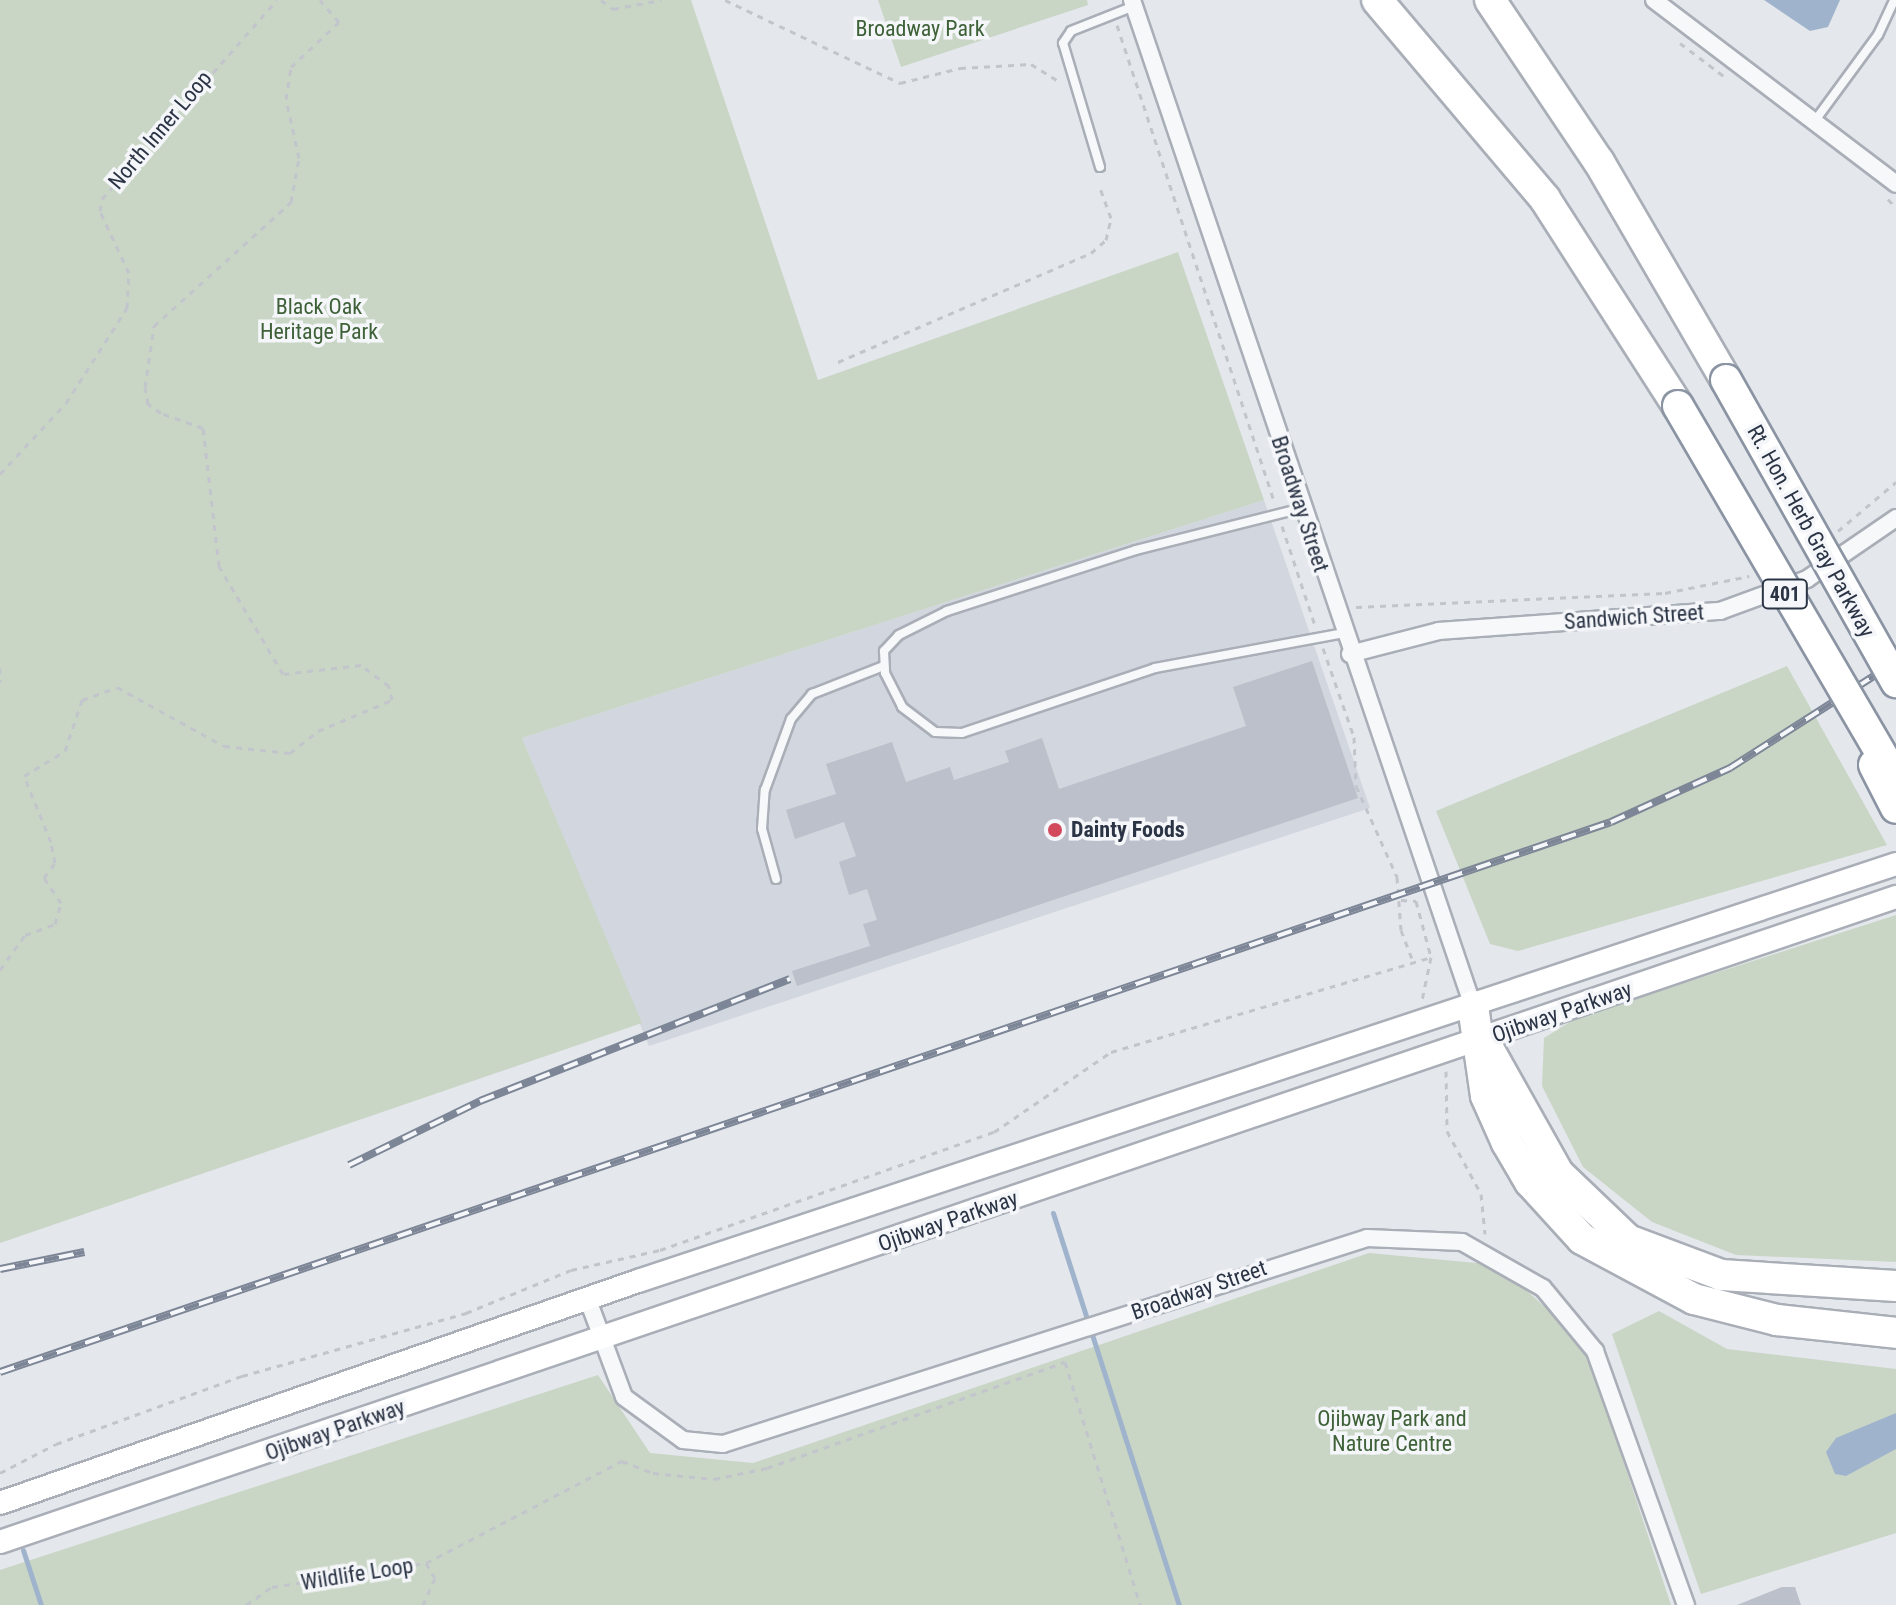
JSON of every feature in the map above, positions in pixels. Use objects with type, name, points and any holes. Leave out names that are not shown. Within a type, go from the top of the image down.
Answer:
[{"type":"highway","name":"401","points":[[1377,0],[1539,190],[1678,406],[1896,779]]},
{"type":"highway","name":"Rt. Hon. Herb Gray Parkway","points":[[1490,0],[1599,162],[1896,682]]},
{"type":"highway","points":[[1805,628],[1896,808]]},
{"type":"highway","points":[[1866,630],[1896,676]]},
{"type":"highway","points":[[1473,1006],[1483,1040],[1558,1173],[1628,1240],[1721,1275],[1896,1286]]},
{"type":"highway","points":[[1483,1040],[1486,1096],[1507,1143],[1530,1182],[1582,1239],[1694,1299],[1777,1320],[1896,1333]]},
{"type":"main road","name":"Ojibway Parkway","points":[[0,1503],[588,1300],[1896,864]]},
{"type":"main road","name":"Ojibway Parkway","points":[[0,1542],[1896,897]]},
{"type":"street","points":[[1654,0],[1896,184]]},
{"type":"street","name":"Broadway Street","points":[[1133,3],[1350,654],[1473,1006]]},
{"type":"street","name":"Sandwich Street","points":[[1350,654],[1439,631],[1720,611],[1807,579],[1896,518]]},
{"type":"street","name":"Broadway Street","points":[[588,1300],[600,1340],[624,1397],[648,1419],[683,1440],[723,1444],[811,1421],[1280,1262],[1382,1236],[1447,1238],[1481,1249],[1543,1288],[1578,1324],[1623,1416],[1686,1605]]},
{"type":"lane","points":[[1814,122],[1878,35],[1894,0]]},
{"type":"lane","points":[[1100,167],[1073,83],[1065,36],[1133,3]]},
{"type":"lane","points":[[1302,508],[947,611],[899,635],[884,651],[884,666],[902,707],[935,732],[962,733],[1155,668],[1343,633]]},
{"type":"lane","points":[[776,879],[762,829],[765,790],[791,719],[812,694],[884,666]]},
{"type":"path","name":"North Inner Loop","points":[[0,474],[66,403],[127,308],[129,273],[100,211],[102,199],[277,0]]},
{"type":"path","points":[[0,970],[25,935],[55,924],[61,903],[44,878],[55,863],[51,842],[24,776],[65,751],[82,700],[117,687],[224,746],[290,753],[318,731],[392,700],[383,679],[361,665],[283,674],[219,566],[203,428],[161,413],[148,404],[145,387],[154,326],[291,202],[299,158],[286,99],[291,67],[339,22],[320,0]]},
{"type":"path","points":[[601,0],[613,9],[661,0]]},
{"type":"path","points":[[725,0],[900,83],[960,68],[1031,64],[1058,83],[1073,83]]},
{"type":"path","points":[[1113,14],[1354,737],[1356,786],[1394,868],[1412,958]]},
{"type":"path","points":[[838,362],[1091,253],[1106,240],[1111,218],[1100,188]]},
{"type":"path","points":[[1832,535],[1896,482]]},
{"type":"path","points":[[1349,599],[1364,611],[1665,593],[1760,571]]},
{"type":"path","points":[[0,668],[0,682]]},
{"type":"path","points":[[1399,901],[1416,901],[1431,957]]},
{"type":"path","points":[[426,1563],[622,1461],[653,1473],[714,1479],[767,1468],[1065,1362],[1140,1605]]},
{"type":"path","name":"Wildlife Loop","points":[[246,1605],[272,1587],[426,1563],[435,1578],[423,1605]]},
{"type":"shaded area","points":[[1264,500],[1370,808],[649,1046],[522,738]]},
{"type":"green space","name":"Black Oak Heritage Park","points":[[0,0],[691,0],[818,380],[1178,252],[1264,500],[522,738],[642,1023],[0,1243]]},
{"type":"green space","name":"Broadway Park","points":[[878,0],[1087,0],[1088,5],[901,67]]},
{"type":"green space","points":[[1787,666],[1887,845],[1518,951],[1490,944],[1436,811]]},
{"type":"green space","points":[[1896,915],[1896,1262],[1736,1255],[1652,1222],[1583,1167],[1542,1086],[1544,1038],[1576,1018]]},
{"type":"green space","name":"Ojibway Park and Nature Centre","points":[[1369,1253],[1498,1265],[1584,1342],[1671,1605],[0,1605],[0,1570],[598,1375],[650,1453],[753,1463]]},
{"type":"green space","points":[[1659,1311],[1727,1349],[1896,1369],[1896,1533],[1701,1594],[1612,1334]]},
{"type":"water","points":[[1764,0],[1840,0],[1828,27],[1810,31]]},
{"type":"water","points":[[1896,1413],[1896,1449],[1846,1476],[1835,1474],[1826,1452],[1836,1438]]},
{"type":"building","name":"Dainty Foods","points":[[1312,661],[1358,798],[797,986],[792,971],[870,946],[863,924],[877,920],[867,889],[849,895],[839,862],[856,856],[844,822],[795,839],[786,810],[836,794],[826,764],[892,742],[906,782],[950,767],[954,780],[1009,762],[1005,751],[1042,738],[1059,789],[1246,726],[1233,687]]},
{"type":"building","points":[[1782,1587],[1795,1587],[1801,1605],[1737,1605]]},
{"type":"waterway","points":[[1053,1213],[1179,1605]]},
{"type":"waterway","points":[[23,1550],[41,1605]]},
{"type":"railway","points":[[0,1372],[1611,822],[1730,768],[1896,662]]},
{"type":"railway","points":[[349,1165],[480,1101],[790,979]]},
{"type":"railway","points":[[0,1269],[84,1252]]},
{"type":"place","name":"Dainty Foods","points":[[1055,830]]}]
